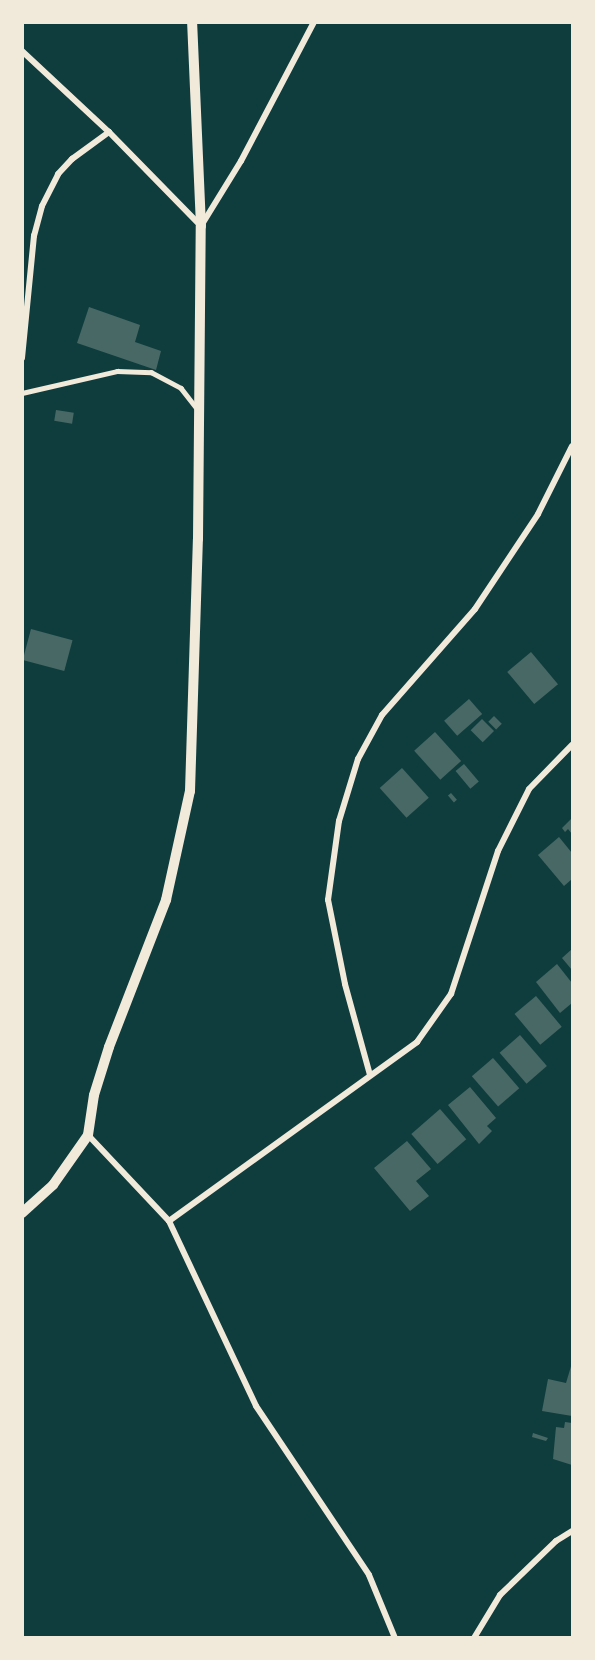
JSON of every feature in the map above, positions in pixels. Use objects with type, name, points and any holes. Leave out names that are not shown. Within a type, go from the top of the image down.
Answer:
[{"type":"street","points":[[22,1213],[53,1185],[88,1135],[94,1095],[109,1047],[166,900],[190,791],[200,411],[201,226],[192,22]]},
{"type":"street","points":[[201,226],[241,161],[314,22]]},
{"type":"street","points":[[22,51],[109,132],[201,226]]},
{"type":"street","points":[[22,358],[34,236],[42,206],[58,174],[72,159],[109,132]]},
{"type":"street","points":[[370,1075],[345,984],[328,900],[339,821],[358,759],[382,716],[475,609],[538,514],[573,446]]},
{"type":"street","points":[[168,1221],[417,1042],[451,994],[498,851],[529,789],[573,745]]},
{"type":"street","points":[[88,1135],[168,1221],[256,1406],[369,1575],[395,1638]]},
{"type":"street","points":[[474,1638],[500,1595],[556,1541],[573,1531]]},
{"type":"lane","points":[[22,393],[117,371],[151,372],[182,388],[200,411]]},
{"type":"building","points":[[89,307],[140,325],[135,342],[161,351],[156,370],[77,343]]},
{"type":"building","points":[[56,410],[74,413],[72,424],[54,421]]},
{"type":"building","points":[[31,629],[73,640],[64,671],[23,660]]},
{"type":"building","points":[[531,652],[558,684],[534,704],[507,672]]},
{"type":"building","points":[[469,699],[482,714],[457,736],[444,721]]},
{"type":"building","points":[[494,716],[502,724],[496,729],[488,722]]},
{"type":"building","points":[[482,719],[494,731],[483,742],[471,730]]},
{"type":"building","points":[[435,732],[461,761],[440,780],[414,751]]},
{"type":"building","points":[[464,764],[479,782],[470,789],[456,771]]},
{"type":"building","points":[[402,768],[429,798],[406,818],[380,788]]},
{"type":"building","points":[[451,793],[457,800],[454,802],[448,796]]},
{"type":"building","points":[[572,818],[572,834],[568,829],[565,832],[562,828]]},
{"type":"building","points":[[559,837],[572,853],[572,879],[564,886],[538,855]]},
{"type":"building","points":[[572,949],[572,970],[562,958]]},
{"type":"building","points":[[557,964],[572,983],[572,1003],[560,1013],[536,982]]},
{"type":"building","points":[[536,996],[562,1027],[540,1045],[515,1014]]},
{"type":"building","points":[[520,1035],[547,1066],[527,1084],[500,1053]]},
{"type":"building","points":[[493,1058],[519,1088],[498,1107],[472,1076]]},
{"type":"building","points":[[470,1087],[496,1118],[487,1126],[492,1131],[479,1144],[448,1105]]},
{"type":"building","points":[[440,1109],[466,1139],[438,1164],[411,1134]]},
{"type":"building","points":[[407,1141],[431,1169],[416,1181],[429,1196],[410,1211],[374,1168]]},
{"type":"building","points":[[572,1363],[572,1416],[542,1411],[548,1379],[566,1383]]},
{"type":"building","points":[[565,1422],[572,1423],[572,1465],[553,1459],[556,1427],[564,1428]]},
{"type":"building","points":[[533,1433],[548,1438],[546,1441],[532,1437]]}]
